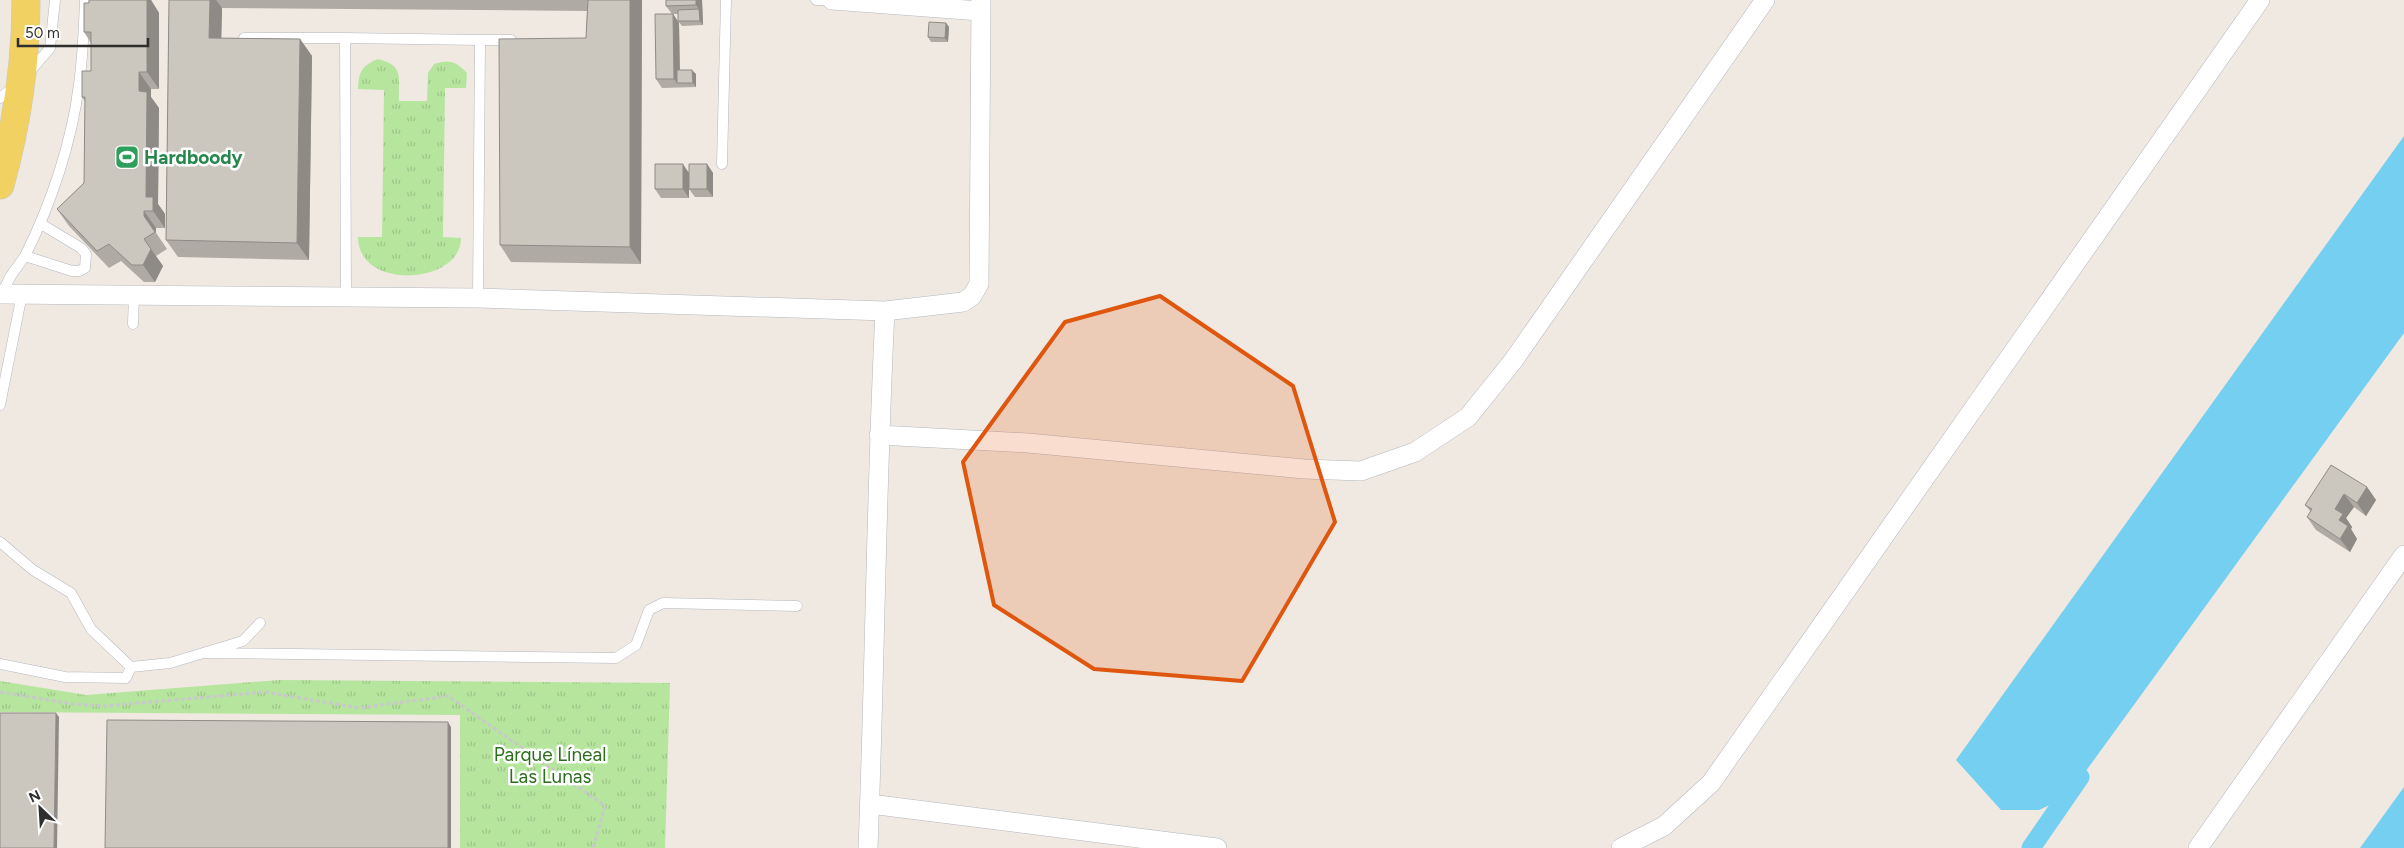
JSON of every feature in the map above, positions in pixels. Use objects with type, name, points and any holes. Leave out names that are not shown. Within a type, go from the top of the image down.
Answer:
[{"type":"main road","points":[[0,185],[12,141],[22,80],[26,0]]},
{"type":"street","points":[[1,294],[478,298],[885,311],[963,302],[972,296],[979,284],[981,6],[832,0]]},
{"type":"street","points":[[879,435],[1028,443],[1304,469],[1352,471],[1361,471],[1415,452],[1468,417],[1513,361],[1766,0]]},
{"type":"street","points":[[1621,848],[1664,826],[1710,783],[2260,0]]},
{"type":"street","points":[[868,848],[879,435],[885,311]]},
{"type":"street","points":[[2198,848],[2404,554]]},
{"type":"street","points":[[870,804],[1217,848]]},
{"type":"lane","points":[[0,98],[22,80],[50,48],[55,0]]},
{"type":"lane","points":[[1,294],[25,256],[41,224],[66,144],[79,86],[85,0]]},
{"type":"lane","points":[[722,164],[726,0]]},
{"type":"lane","points":[[816,0],[832,0]]},
{"type":"lane","points":[[238,38],[519,40]]},
{"type":"lane","points":[[345,38],[346,297]]},
{"type":"lane","points":[[478,298],[480,40]]},
{"type":"lane","points":[[25,256],[72,271],[80,271],[85,268],[86,254],[82,248],[41,224]]},
{"type":"lane","points":[[0,405],[22,294]]},
{"type":"lane","points":[[133,324],[134,295]]},
{"type":"lane","points":[[0,542],[33,570],[71,593],[91,629],[131,667],[170,663],[243,641],[260,623]]},
{"type":"lane","points":[[206,653],[616,658],[636,645],[648,610],[662,604],[797,606]]},
{"type":"lane","points":[[0,664],[65,677],[126,678],[131,667]]},
{"type":"path","points":[[0,692],[73,704],[105,706],[265,692],[359,708],[448,696],[605,806],[593,848]]},
{"type":"highlighted area","points":[[1160,296],[1293,386],[1335,522],[1242,681],[1094,669],[994,605],[963,462],[1065,322]]},
{"type":"green space","points":[[378,59],[393,65],[396,69],[399,79],[399,101],[427,101],[428,73],[434,64],[452,62],[467,73],[466,88],[445,88],[443,237],[461,238],[457,254],[445,265],[428,273],[410,275],[391,273],[374,267],[362,254],[358,237],[382,237],[384,90],[358,89],[360,74],[364,67]]},
{"type":"green space","name":"Parque Líneal Las Lunas","points":[[280,680],[670,683],[665,848],[460,848],[460,715],[0,712],[0,681],[86,695]]},
{"type":"water","points":[[2404,136],[2404,333],[2067,797],[2039,810],[2001,810],[1956,760]]},
{"type":"water","points":[[2404,787],[2404,848],[2360,848]]},
{"type":"building","name":"Hardboody","points":[[89,0],[147,0],[147,72],[139,72],[139,91],[147,92],[146,197],[153,197],[153,211],[144,211],[144,216],[155,232],[144,239],[151,249],[143,265],[132,265],[109,244],[97,251],[57,209],[84,183],[85,97],[82,97],[82,71],[91,71],[91,32],[84,32],[84,3],[89,3]]},
{"type":"building","points":[[169,0],[210,0],[209,38],[300,39],[297,243],[166,240]]},
{"type":"building","points":[[588,0],[630,0],[630,247],[500,245],[499,39],[586,38]]},
{"type":"building","points":[[666,0],[696,0],[696,5],[666,6]]},
{"type":"building","points":[[699,9],[700,21],[678,21],[678,10]]},
{"type":"building","points":[[655,14],[673,14],[674,79],[656,79]]},
{"type":"building","points":[[929,22],[946,23],[945,38],[928,37]]},
{"type":"building","points":[[677,70],[692,70],[693,83],[677,83]]},
{"type":"building","points":[[655,164],[683,164],[683,189],[655,189]]},
{"type":"building","points":[[689,164],[707,164],[707,189],[689,189]]},
{"type":"building","points":[[2331,465],[2367,487],[2357,503],[2344,494],[2335,509],[2343,514],[2339,520],[2348,526],[2340,539],[2307,517],[2312,509],[2305,505]]},
{"type":"building","points":[[0,713],[56,713],[54,848],[0,848]]},
{"type":"building","points":[[107,720],[448,722],[448,848],[105,848]]},
{"type":"waterway","points":[[2031,848],[2080,777]]},
{"type":"place","name":"Hardboody","points":[[127,157]]}]
